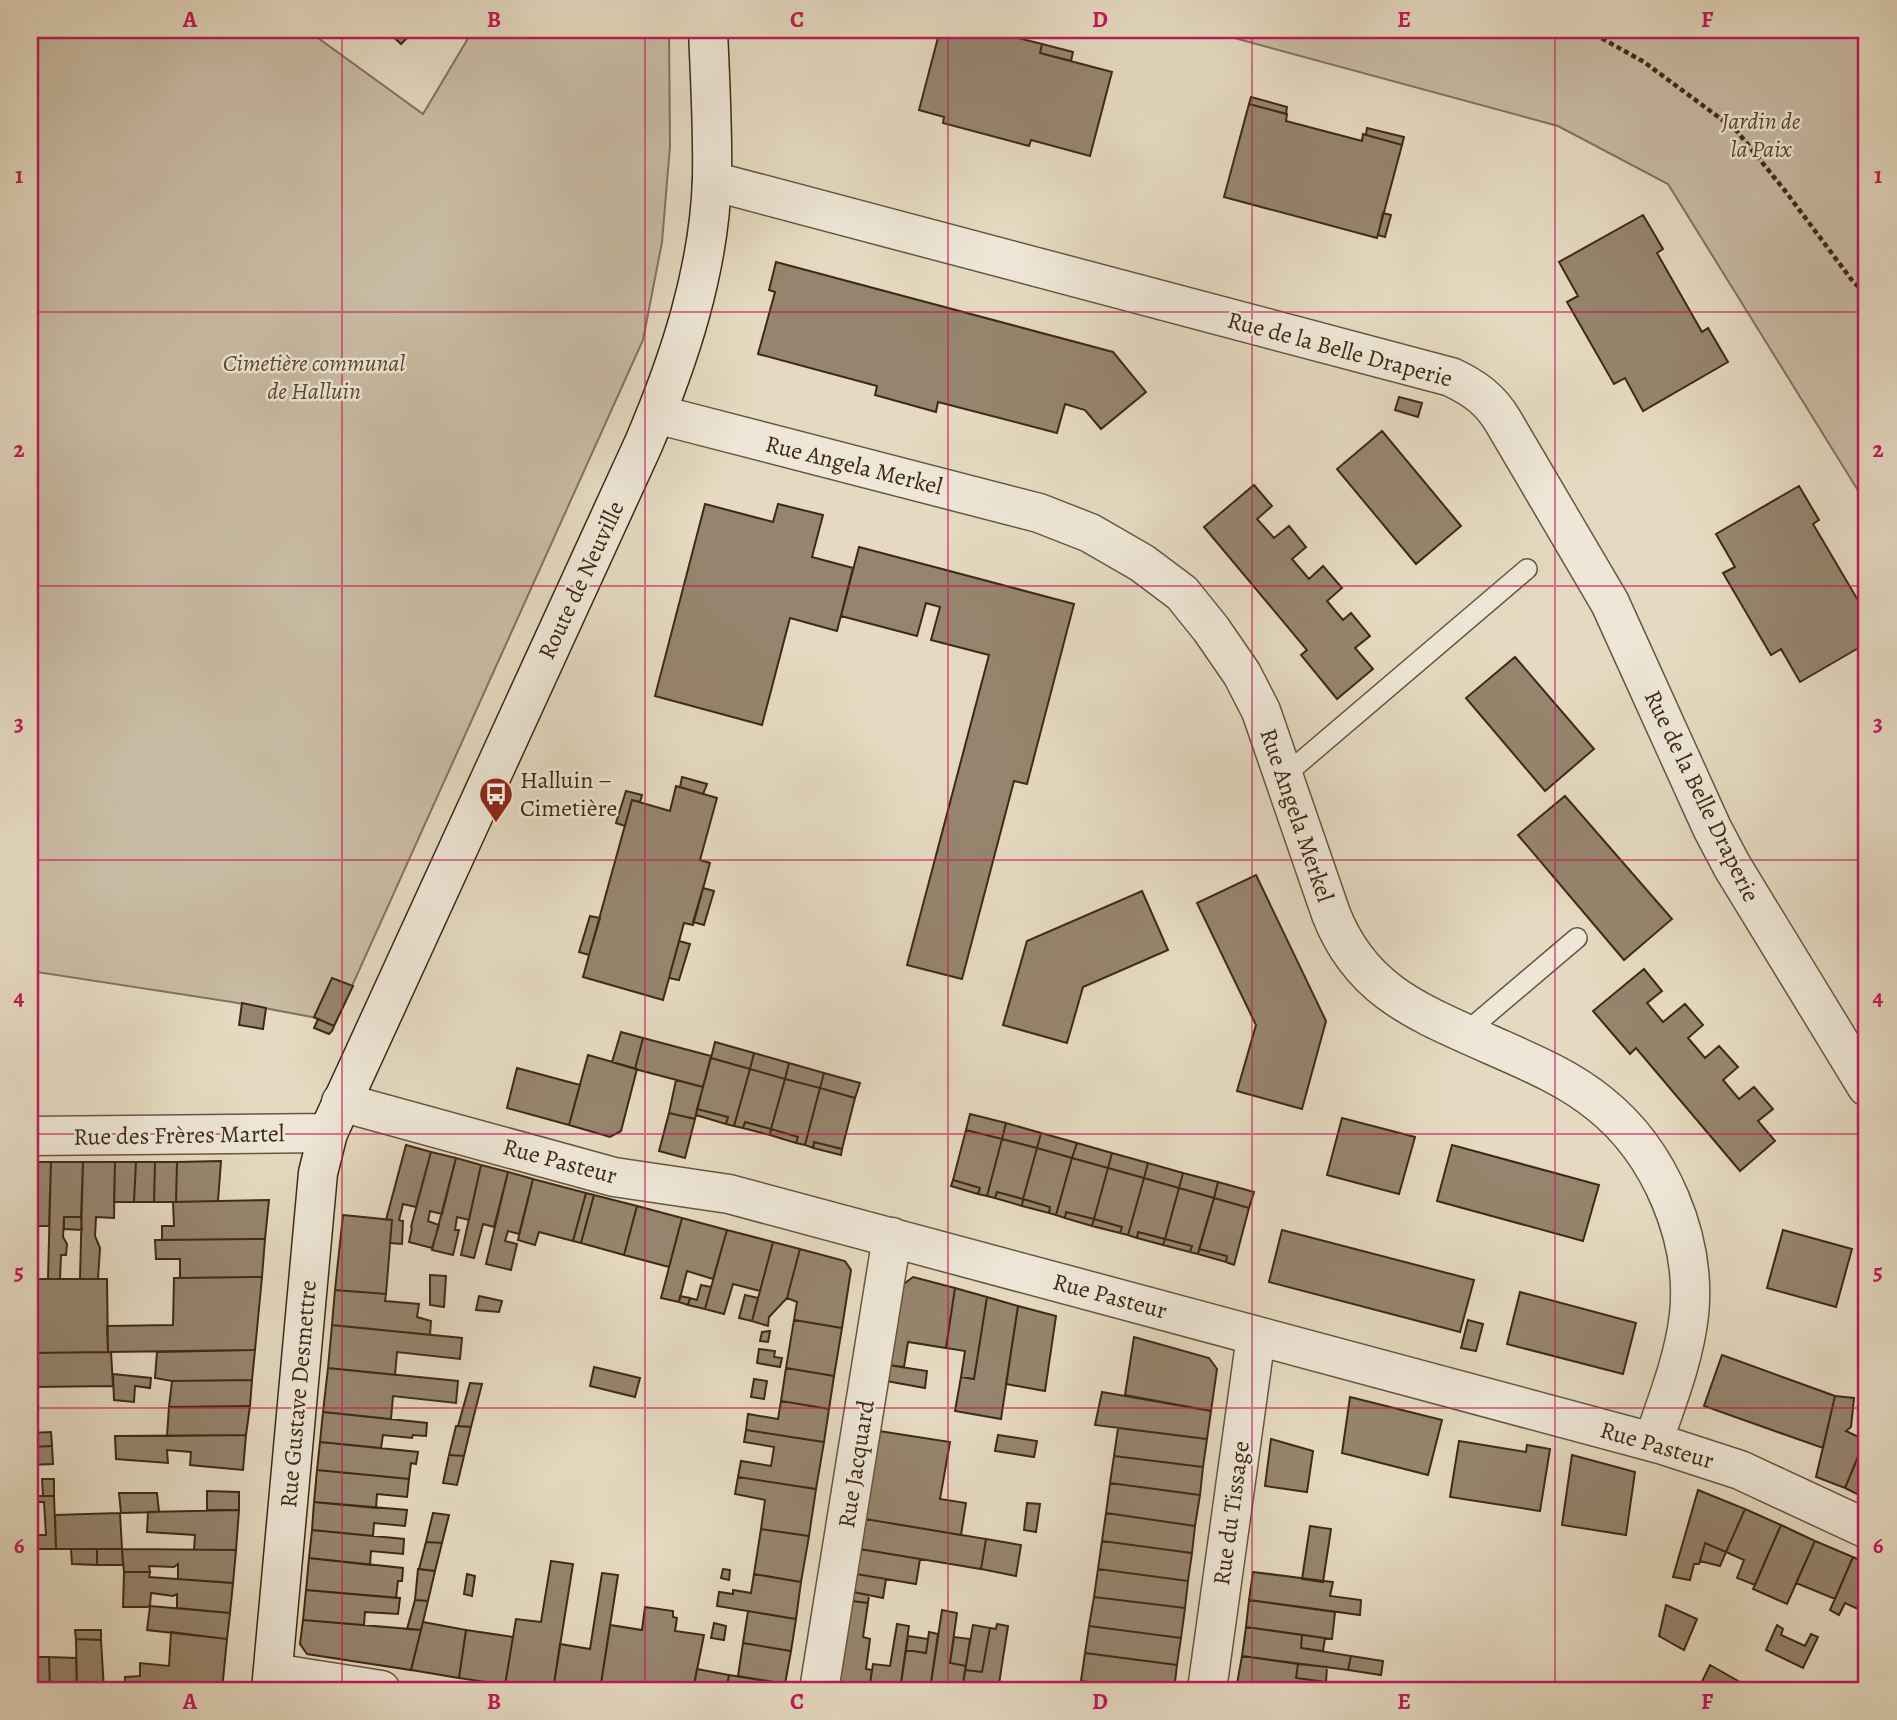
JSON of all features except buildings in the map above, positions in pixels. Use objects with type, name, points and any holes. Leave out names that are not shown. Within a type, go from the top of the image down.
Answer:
[{"type":"street","name":"Route de Neuville","points":[[334,1118],[656,414],[682,342],[696,293],[712,181],[708,30]]},
{"type":"street","name":"Rue de la Belle Draperie","points":[[712,181],[1451,377],[1482,395],[1494,406],[1610,603],[1712,828],[1732,866],[1867,1087]]},
{"type":"street","name":"Rue Angela Merkel","points":[[656,414],[1039,513],[1067,523],[1116,547],[1182,593],[1211,629],[1252,691],[1331,914],[1347,948],[1366,973],[1387,992],[1419,1012],[1542,1067],[1600,1104],[1633,1137],[1649,1159],[1680,1227],[1690,1289],[1686,1334],[1653,1442]]},
{"type":"street","name":"Rue des Frères Martel","points":[[30,1136],[334,1118]]},
{"type":"street","name":"Rue Pasteur","points":[[334,1118],[614,1177],[729,1194],[892,1237],[1653,1442],[1740,1470],[1867,1529]]},
{"type":"street","name":"Rue Gustave Desmettre","points":[[272,1682],[318,1173],[334,1118]]},
{"type":"street","name":"Rue Jacquard","points":[[819,1690],[892,1237]]},
{"type":"street","name":"Rue du Tissage","points":[[1207,1690],[1256,1336]]},
{"type":"street","points":[[272,1682],[381,1690]]},
{"type":"lane","points":[[1284,776],[1527,569]]},
{"type":"lane","points":[[1465,1033],[1577,938]]},
{"type":"path","points":[[1587,30],[1644,62],[1736,130],[1854,284],[1867,293]]},
{"type":"green space","name":"Cimetière communal de Halluin","points":[[30,30],[307,30],[423,114],[473,30],[669,30],[670,146],[662,242],[643,340],[334,1026],[312,1017],[232,1002],[30,971]]},
{"type":"green space","name":"Jardin de la Paix","points":[[1205,30],[1867,30],[1867,505],[1668,184],[1558,126]]},
{"type":"place","name":"Halluin – Cimetière","points":[[496,824]]}]
